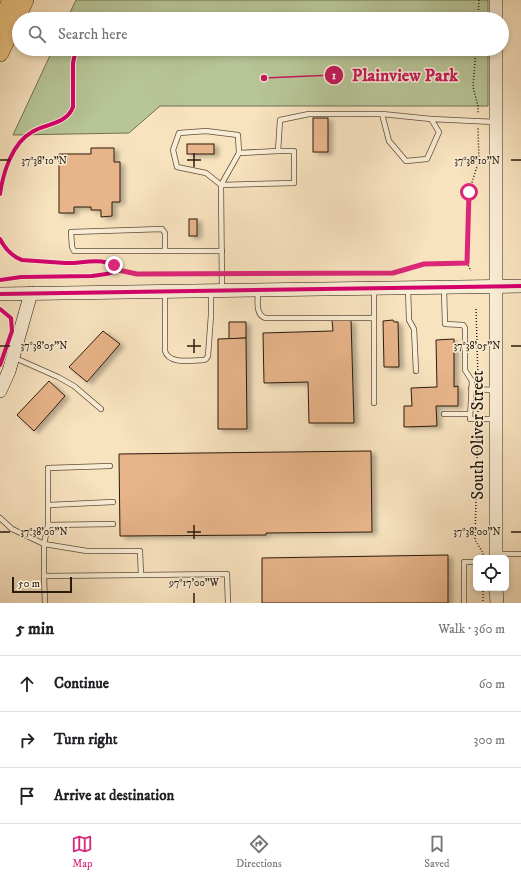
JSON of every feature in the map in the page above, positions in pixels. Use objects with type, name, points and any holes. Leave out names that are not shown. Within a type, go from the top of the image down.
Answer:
[{"type":"highway","points":[[0,24],[11,0]]},
{"type":"highway","points":[[19,12],[25,0]]},
{"type":"highway","points":[[0,53],[12,28]]},
{"type":"street","points":[[496,0],[496,12]]},
{"type":"street","name":"South Oliver Street","points":[[496,56],[496,555]]},
{"type":"street","points":[[0,294],[521,286]]},
{"type":"street","points":[[0,391],[9,371],[31,294]]},
{"type":"street","points":[[496,591],[497,603]]},
{"type":"lane","points":[[278,151],[280,120],[309,114],[382,114],[496,122]]},
{"type":"lane","points":[[382,114],[389,141],[406,161],[427,158],[439,132],[431,118]]},
{"type":"lane","points":[[165,291],[165,351],[168,357],[176,360],[204,360],[207,358],[211,315],[222,274],[221,185],[238,153],[238,135],[206,131],[180,134],[173,150],[177,168],[206,173],[221,185],[294,183],[294,151],[238,153]]},
{"type":"lane","points":[[165,251],[165,233],[162,229],[71,232],[72,247],[74,251],[165,251],[222,251]]},
{"type":"lane","points":[[444,287],[445,324],[463,325],[465,328],[465,370],[472,381],[470,419],[496,419]]},
{"type":"lane","points":[[408,288],[409,320],[414,329],[416,371]]},
{"type":"lane","points":[[374,289],[374,403]]},
{"type":"lane","points":[[258,290],[258,312],[265,318],[374,318]]},
{"type":"lane","points":[[13,357],[58,377],[74,386],[101,409]]},
{"type":"lane","points":[[471,389],[496,390]]},
{"type":"lane","points":[[444,414],[470,414]]},
{"type":"lane","points":[[45,603],[44,544],[48,526],[48,468],[110,466]]},
{"type":"lane","points":[[49,505],[113,502]]},
{"type":"lane","points":[[0,518],[12,529],[44,544],[87,551],[140,550],[141,575]]},
{"type":"lane","points":[[48,526],[113,524]]},
{"type":"lane","points":[[508,555],[521,554]]},
{"type":"lane","points":[[464,603],[464,562],[473,562]]},
{"type":"lane","points":[[44,576],[227,574],[228,603]]},
{"type":"path","points":[[478,12],[479,0]]},
{"type":"path","points":[[471,271],[467,263],[469,192],[479,160],[478,106],[473,87],[475,56]]},
{"type":"path","points":[[114,265],[116,271],[137,274],[222,274],[393,273],[424,264],[467,263]]},
{"type":"path","points":[[476,309],[478,419],[475,540],[483,555]]},
{"type":"path","points":[[483,591],[483,603]]},
{"type":"green space","points":[[76,0],[488,0],[488,12],[70,12]]},
{"type":"green space","points":[[50,56],[488,56],[488,106],[160,106],[129,133],[13,135]]},
{"type":"building","points":[[313,118],[328,118],[328,152],[313,152]]},
{"type":"building","points":[[187,144],[214,144],[214,154],[187,154]]},
{"type":"building","points":[[91,148],[114,148],[114,162],[120,162],[120,202],[112,202],[112,216],[101,217],[101,210],[91,210],[91,207],[74,207],[74,213],[59,213],[59,154],[91,154]]},
{"type":"building","points":[[189,219],[197,219],[197,236],[189,236]]},
{"type":"building","points":[[332,320],[351,320],[354,423],[309,423],[308,382],[264,383],[263,333],[333,331]]},
{"type":"building","points":[[393,320],[394,322],[398,322],[399,367],[384,367],[383,321]]},
{"type":"building","points":[[229,322],[246,322],[246,338],[229,339]]},
{"type":"building","points":[[103,331],[120,344],[87,382],[69,367]]},
{"type":"building","points":[[246,338],[247,429],[218,429],[218,339]]},
{"type":"building","points":[[454,339],[454,387],[458,386],[458,406],[436,406],[437,426],[404,427],[404,406],[412,406],[411,388],[437,387],[436,340]]},
{"type":"building","points":[[49,381],[65,396],[34,431],[17,415]]},
{"type":"building","points":[[371,451],[372,532],[266,533],[266,535],[120,536],[119,454]]},
{"type":"building","points":[[448,555],[448,603],[262,603],[262,558]]},
{"type":"cycle path","points":[[0,194],[6,168],[19,143],[37,129],[55,123],[70,113],[73,107],[73,63],[74,56]]},
{"type":"cycle path","points":[[0,239],[9,252],[22,260],[65,263],[100,261],[113,265],[118,270],[109,274],[92,276],[21,277],[0,280]]},
{"type":"cycle path","points":[[0,294],[521,286]]},
{"type":"cycle path","points":[[0,309],[11,318],[12,331],[0,365]]},
{"type":"place","name":"Plainview Park","points":[[264,78]]},
{"type":"route","points":[[114,265],[118,270],[137,274],[393,273],[424,264],[467,263],[469,192]]}]
